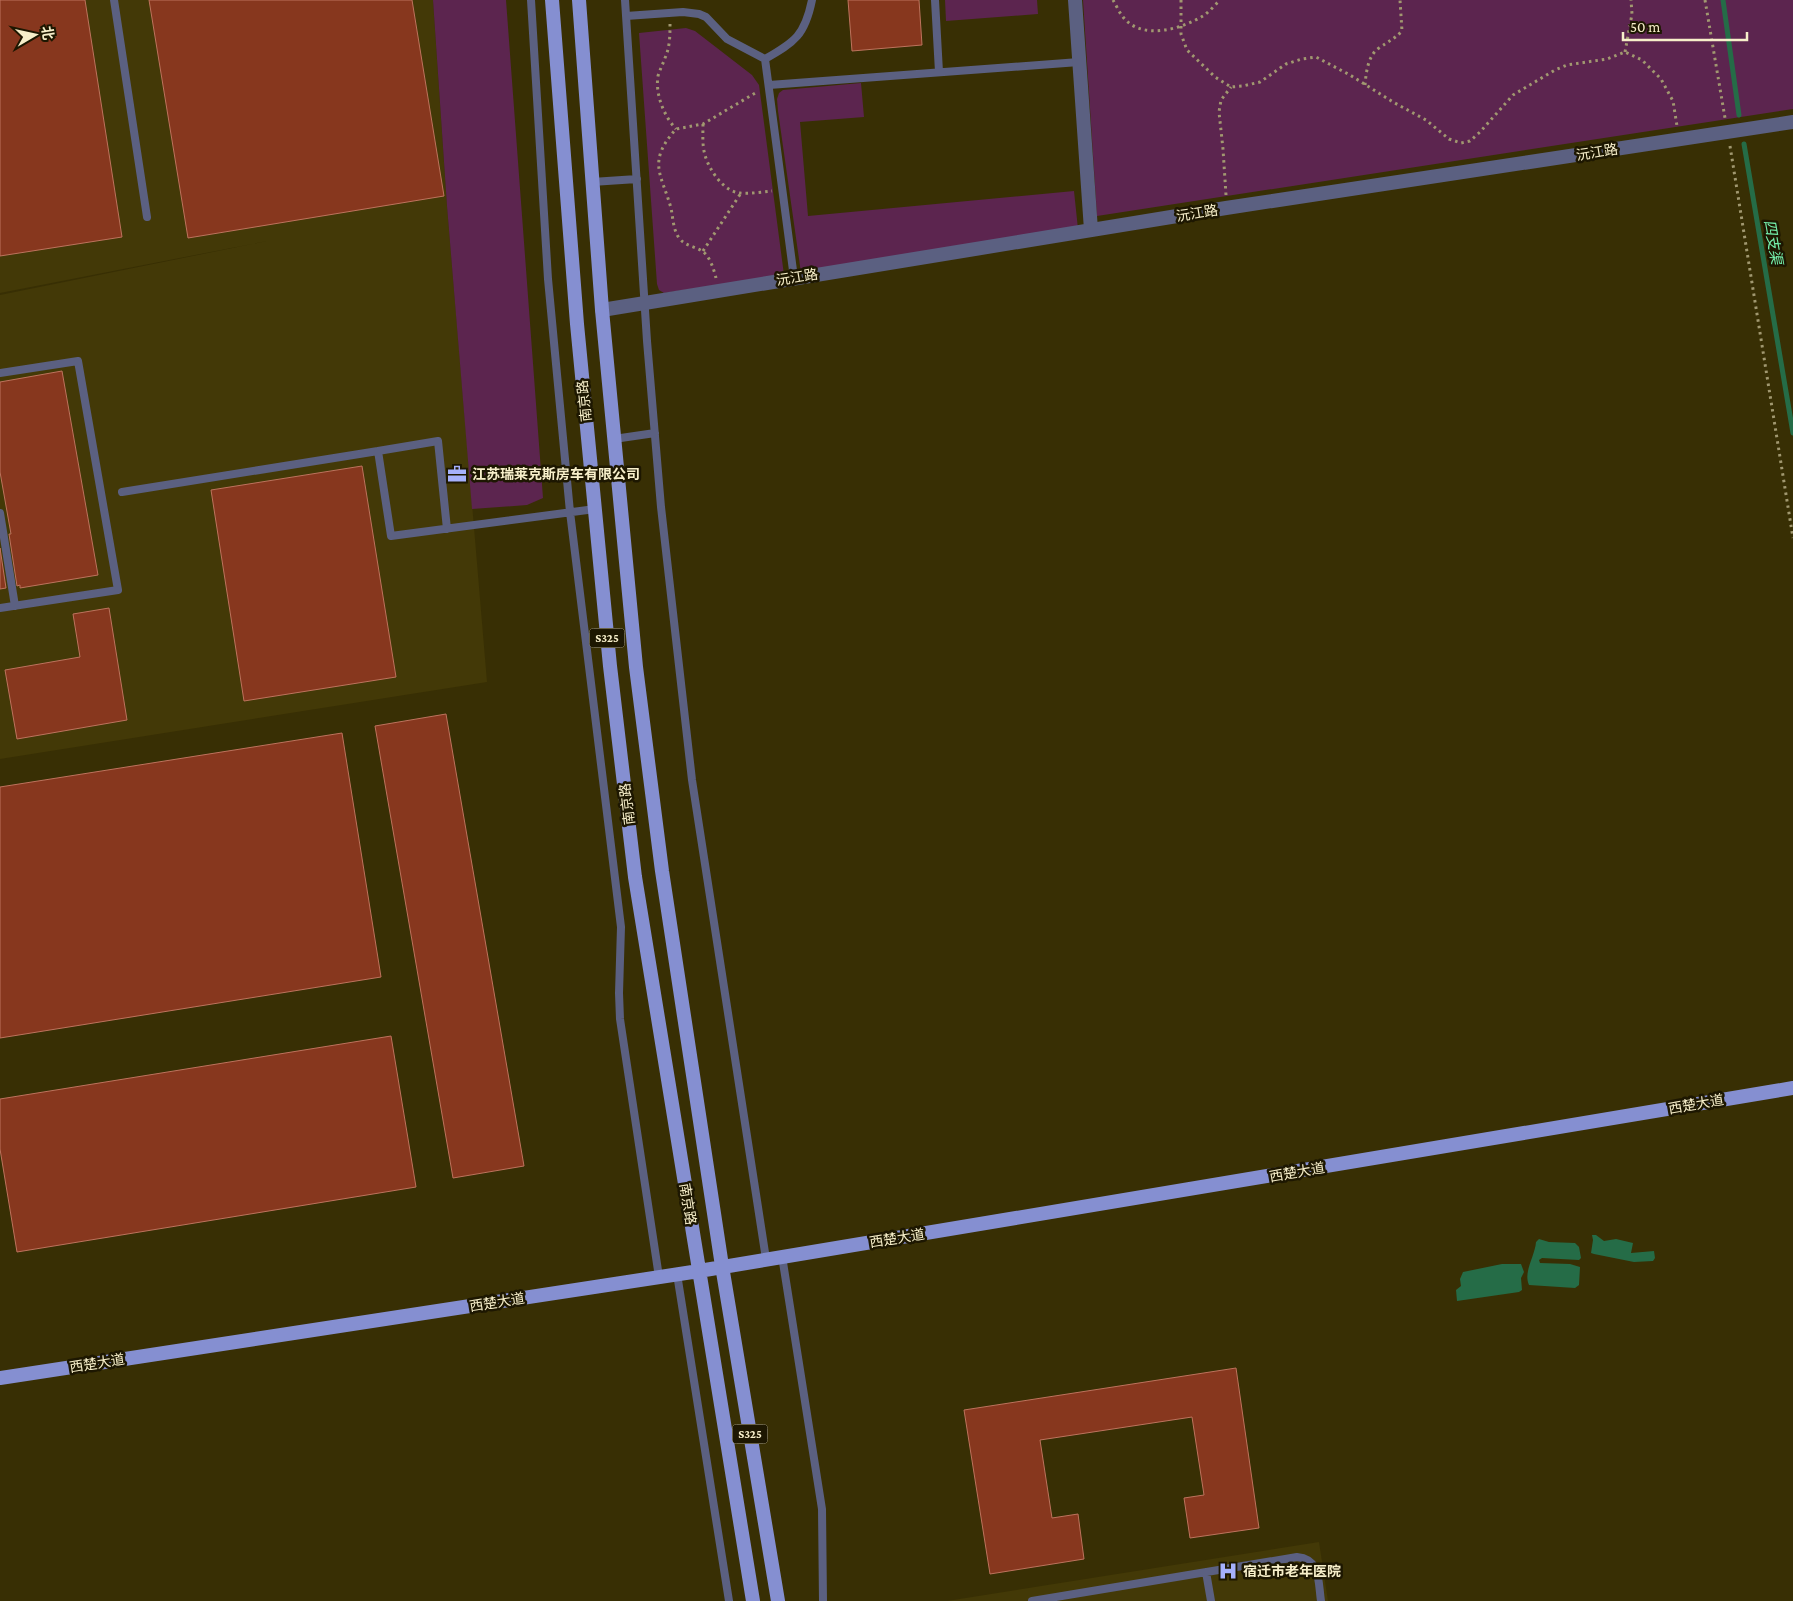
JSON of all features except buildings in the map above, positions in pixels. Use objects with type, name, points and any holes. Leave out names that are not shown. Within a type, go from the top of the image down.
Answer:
[{"type":"main road","name":"南京路","points":[[552,0],[577,324],[610,666],[635,877],[753,1601]]},
{"type":"main road","name":"南京路","points":[[579,0],[602,310],[636,668],[662,871],[722,1266],[778,1601]]},
{"type":"main road","name":"西楚大道","points":[[0,1378],[699,1271],[1793,1088]]},
{"type":"street","points":[[1075,0],[1091,230]]},
{"type":"street","name":"沅江路","points":[[602,310],[1226,208],[1793,122]]},
{"type":"lane","points":[[114,0],[147,217]]},
{"type":"lane","points":[[531,0],[548,279],[570,512],[622,927],[619,993],[620,1019],[659,1276]]},
{"type":"lane","points":[[625,0],[655,433],[692,780],[766,1259]]},
{"type":"lane","points":[[765,59],[793,42],[802,31],[808,18],[812,0]]},
{"type":"lane","points":[[935,0],[939,72]]},
{"type":"lane","points":[[626,16],[683,12],[700,14],[706,17],[727,39],[765,59]]},
{"type":"lane","points":[[765,59],[794,278]]},
{"type":"lane","points":[[769,85],[1079,62]]},
{"type":"lane","points":[[592,182],[637,179]]},
{"type":"lane","points":[[0,373],[78,361],[118,590],[0,608]]},
{"type":"lane","points":[[614,439],[655,433]]},
{"type":"lane","points":[[122,492],[438,441],[447,529]]},
{"type":"lane","points":[[378,451],[391,536],[595,509]]},
{"type":"lane","points":[[0,513],[15,606]]},
{"type":"lane","points":[[782,1256],[822,1509],[823,1601]]},
{"type":"lane","points":[[677,1274],[729,1601]]},
{"type":"lane","points":[[1032,1601],[1297,1557],[1306,1558],[1312,1562],[1315,1568],[1321,1601]]},
{"type":"lane","points":[[1206,1572],[1211,1601]]},
{"type":"path","points":[[1113,0],[1123,18],[1135,27],[1150,31],[1181,27],[1204,15],[1220,0]]},
{"type":"path","points":[[1181,0],[1181,34],[1187,50],[1215,77],[1231,87],[1260,82],[1286,64],[1316,57],[1426,120],[1449,139],[1461,143],[1470,141],[1514,96],[1555,70],[1567,65],[1607,59],[1625,52],[1642,60],[1661,79],[1673,101],[1680,139]]},
{"type":"path","points":[[1365,85],[1370,62],[1377,48],[1392,41],[1402,31],[1400,0]]},
{"type":"path","points":[[1625,52],[1632,14],[1631,0]]},
{"type":"path","points":[[1705,0],[1793,538]]},
{"type":"path","points":[[670,13],[668,47],[660,67],[657,82],[661,104],[669,122],[676,129]]},
{"type":"path","points":[[719,290],[713,269],[703,251],[683,242],[678,236],[671,208],[660,178],[658,162],[660,153],[676,129],[703,124],[769,85]]},
{"type":"path","points":[[1226,208],[1219,112],[1221,100],[1231,87]]},
{"type":"path","points":[[703,124],[703,144],[708,164],[720,181],[734,192],[782,191]]},
{"type":"path","points":[[703,251],[741,193]]},
{"type":"shaded area","points":[[0,0],[433,0],[447,206],[487,682],[0,759],[0,295],[267,241],[0,293]]},
{"type":"shaded area","points":[[433,0],[506,0],[543,498],[527,505],[472,509],[447,206]]},
{"type":"shaded area","points":[[945,0],[1037,0],[1038,14],[946,21]]},
{"type":"shaded area","points":[[1083,0],[1793,0],[1793,109],[1097,216]]},
{"type":"shaded area","points":[[686,28],[695,31],[752,75],[759,85],[784,275],[664,293],[659,290],[657,284],[639,33]]},
{"type":"shaded area","points":[[861,83],[864,117],[800,122],[808,216],[1074,191],[1078,229],[801,273],[777,99],[779,93],[783,90]]},
{"type":"shaded area","points":[[1592,1235],[1596,1235],[1604,1241],[1616,1239],[1633,1243],[1631,1253],[1654,1251],[1655,1258],[1653,1261],[1634,1262],[1591,1253]]},
{"type":"shaded area","points":[[1539,1239],[1549,1242],[1575,1243],[1579,1247],[1581,1258],[1579,1260],[1542,1258],[1539,1260],[1540,1263],[1570,1264],[1580,1267],[1579,1285],[1575,1288],[1529,1285],[1528,1269],[1536,1242]]},
{"type":"shaded area","points":[[1502,1264],[1521,1264],[1524,1272],[1521,1278],[1522,1290],[1457,1301],[1456,1290],[1461,1286],[1460,1279],[1463,1272]]},
{"type":"shaded area","name":"宿迁市老年医院","points":[[1319,1542],[1328,1601],[947,1601]]},
{"type":"waterway","name":"四支渠","points":[[1723,0],[1739,115]]},
{"type":"waterway","name":"四支渠","points":[[1744,144],[1793,433]]},
{"type":"place","name":"江苏瑞莱克斯房车有限公司","points":[[457,474]]},
{"type":"place","name":"宿迁市老年医院","points":[[1228,1571]]}]
